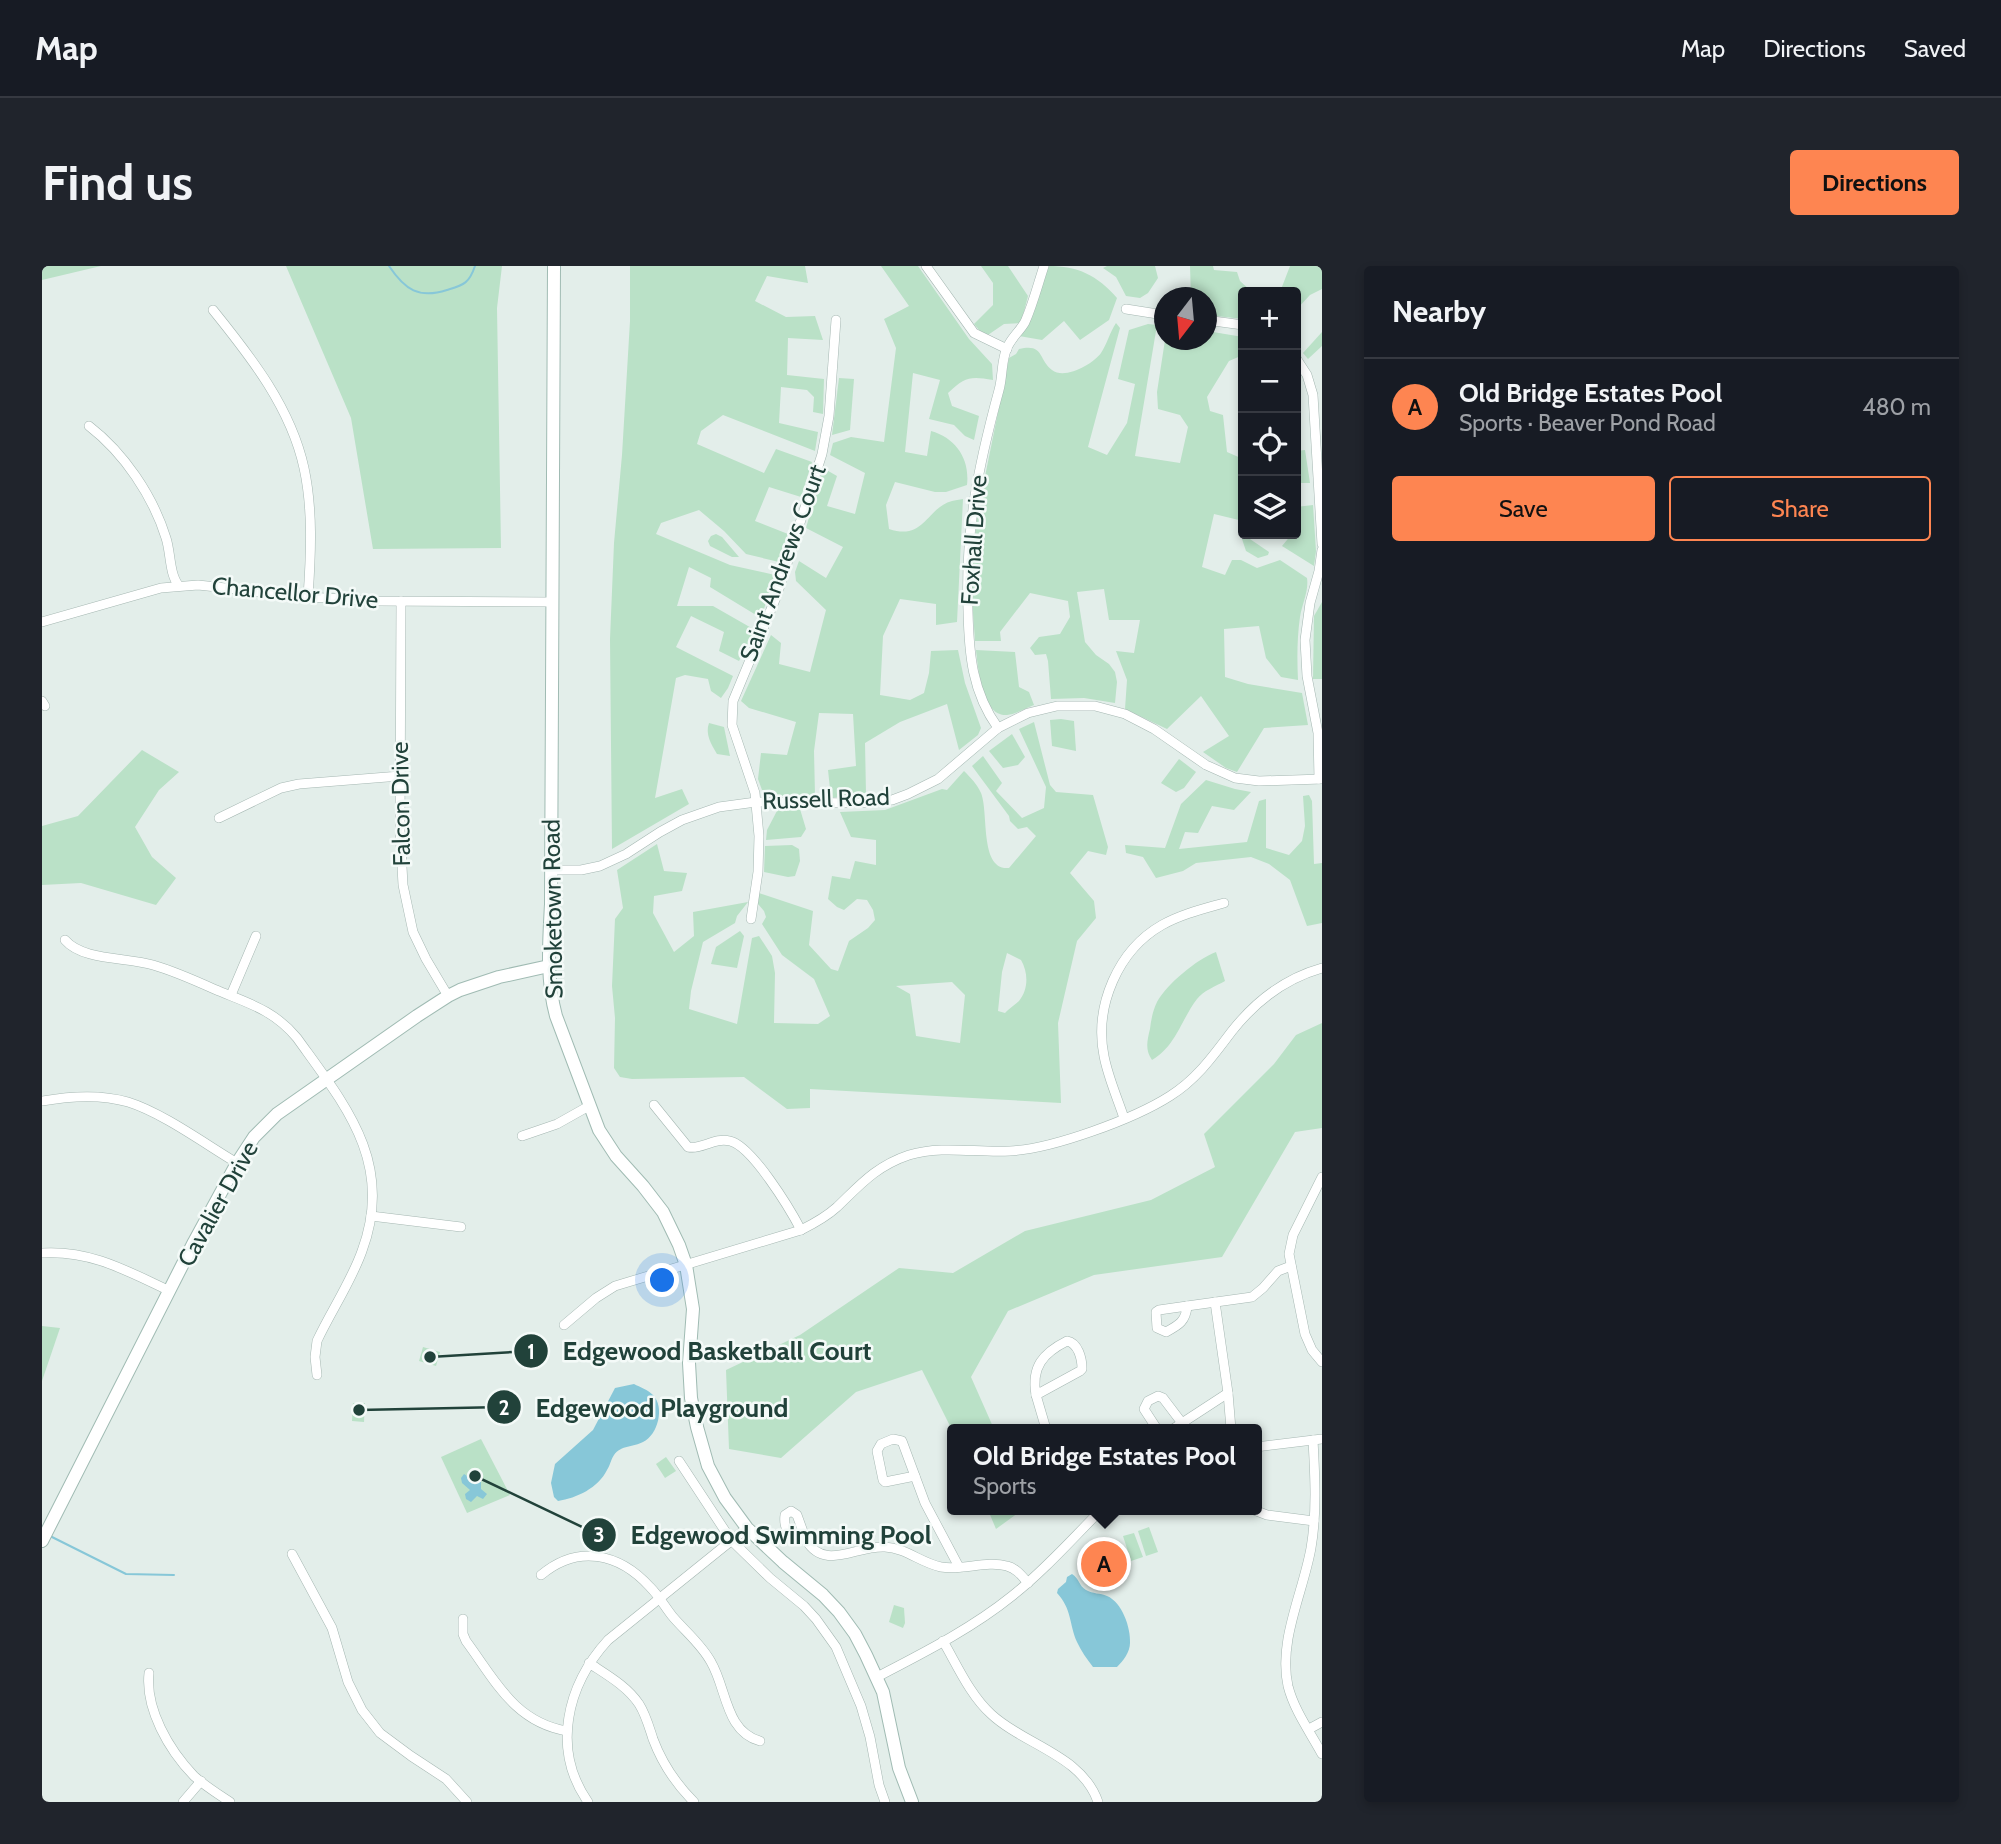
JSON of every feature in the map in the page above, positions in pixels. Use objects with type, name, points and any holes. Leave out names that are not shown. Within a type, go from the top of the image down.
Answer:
[{"type":"main road","name":"Smoketown Road","points":[[554,266],[549,984],[556,1016],[589,1106],[607,1143],[663,1212],[686,1265],[694,1309],[689,1378],[705,1459],[717,1484],[747,1528],[839,1612],[855,1634],[877,1677],[888,1713],[895,1755],[912,1802]]},
{"type":"main road","name":"Cavalier Drive","points":[[42,1541],[237,1163],[254,1137],[265,1125],[326,1079],[448,996],[499,976],[549,966]]},
{"type":"main road","name":"Smoketown Road","points":[[904,1784],[921,1802]]},
{"type":"street","points":[[926,266],[974,333],[1007,349],[1026,320],[1044,266]]},
{"type":"street","points":[[1126,309],[1154,313]]},
{"type":"street","points":[[213,310],[271,389],[289,423],[299,450],[308,490],[308,597]]},
{"type":"street","name":"Saint Andrews Court","points":[[751,919],[760,854],[756,802],[732,725],[733,701],[777,595],[822,454],[829,416],[836,320]]},
{"type":"street","points":[[1217,321],[1238,324]]},
{"type":"street","name":"Foxhall Drive","points":[[998,727],[982,702],[973,673],[966,581],[974,491],[1007,349]]},
{"type":"street","points":[[1301,366],[1313,395],[1322,547],[1310,603],[1305,649],[1307,676],[1318,733],[1321,779]]},
{"type":"street","points":[[89,425],[110,443],[122,458],[153,506],[167,540],[174,580],[179,586]]},
{"type":"street","name":"Chancellor Drive","points":[[42,622],[143,593],[179,586],[216,586],[308,597],[401,601],[552,602]]},
{"type":"street","name":"Falcon Drive","points":[[401,601],[402,862],[410,921],[426,959],[448,996]]},
{"type":"street","name":"Russell Road","points":[[551,870],[581,870],[600,866],[626,854],[682,820],[719,807],[756,802],[860,803],[892,800],[938,779],[998,727],[1042,709],[1071,704],[1095,706],[1139,720],[1206,765],[1235,778],[1259,781],[1321,779]]},
{"type":"street","points":[[219,818],[281,788],[400,776]]},
{"type":"street","points":[[1124,1118],[1107,1067],[1102,1040],[1103,1011],[1110,987],[1128,956],[1150,933],[1177,918],[1224,903]]},
{"type":"street","points":[[231,995],[256,936]]},
{"type":"street","points":[[65,940],[87,954],[152,964],[259,1007],[279,1019],[298,1038],[355,1123],[367,1155],[372,1185],[371,1216],[359,1258],[317,1341],[317,1375]]},
{"type":"street","points":[[564,1325],[615,1286],[801,1230],[836,1208],[865,1179],[895,1161],[939,1150],[1021,1150],[1075,1136],[1152,1106],[1185,1086],[1207,1066],[1241,1021],[1266,998],[1293,979],[1322,968]]},
{"type":"street","points":[[42,1101],[73,1097],[125,1101],[153,1112],[237,1163]]},
{"type":"street","points":[[654,1105],[688,1147],[697,1148],[722,1140],[732,1141],[743,1148],[782,1196],[801,1230]]},
{"type":"street","points":[[522,1136],[557,1124],[589,1106]]},
{"type":"street","points":[[1322,1177],[1293,1236],[1289,1254],[1305,1334],[1312,1350],[1322,1362]]},
{"type":"street","points":[[371,1216],[461,1227]]},
{"type":"street","points":[[42,1253],[74,1254],[101,1260],[170,1291]]},
{"type":"street","points":[[1187,1306],[1252,1297],[1264,1288],[1278,1270],[1292,1266]]},
{"type":"street","points":[[1215,1303],[1231,1424]]},
{"type":"street","points":[[1036,1395],[1080,1371],[1082,1364],[1074,1343],[1067,1341],[1042,1358],[1035,1376],[1036,1395],[1045,1424]]},
{"type":"street","points":[[1154,1424],[1144,1409],[1148,1401],[1158,1396],[1163,1398],[1182,1423],[1228,1392]]},
{"type":"street","points":[[915,1476],[888,1482],[883,1480],[877,1454],[881,1444],[895,1438],[902,1441],[915,1476],[925,1503],[959,1567]]},
{"type":"street","points":[[1262,1446],[1318,1440],[1314,1521],[1306,1571],[1292,1623],[1286,1672],[1291,1695],[1322,1754]]},
{"type":"street","points":[[678,1461],[731,1540],[804,1606],[836,1647],[861,1706],[885,1802]]},
{"type":"street","points":[[1262,1513],[1314,1521]]},
{"type":"street","points":[[877,1677],[993,1610],[1028,1583],[1096,1515]]},
{"type":"street","points":[[588,1802],[573,1772],[567,1747],[567,1731],[571,1704],[589,1663],[608,1640],[747,1528]]},
{"type":"street","points":[[806,1540],[813,1551],[826,1557],[882,1546],[903,1550],[938,1566],[1006,1565],[1017,1571],[1028,1583]]},
{"type":"street","points":[[292,1554],[332,1628],[348,1682],[362,1710],[380,1733],[446,1779],[467,1802]]},
{"type":"street","points":[[541,1575],[558,1563],[593,1556],[616,1560],[632,1570],[660,1598],[702,1648],[720,1681],[738,1727],[749,1738],[760,1741]]},
{"type":"street","points":[[463,1619],[466,1641],[518,1710],[543,1725],[567,1731]]},
{"type":"street","points":[[943,1641],[986,1709],[1001,1722],[1079,1772],[1092,1788],[1098,1802]]},
{"type":"street","points":[[589,1663],[625,1688],[638,1703],[666,1767],[694,1802]]},
{"type":"street","points":[[149,1673],[150,1703],[163,1731],[183,1762],[201,1781],[230,1802]]},
{"type":"street","points":[[1309,1729],[1322,1722]]},
{"type":"street","points":[[183,1802],[201,1781]]},
{"type":"green space","points":[[42,266],[101,266],[42,280]]},
{"type":"green space","points":[[286,266],[502,266],[497,308],[501,548],[373,549],[351,418]]},
{"type":"green space","points":[[630,266],[805,266],[808,283],[767,276],[755,301],[786,317],[815,316],[823,340],[788,338],[787,375],[824,379],[823,414],[813,412],[814,397],[807,390],[781,387],[779,423],[818,432],[815,451],[723,415],[701,431],[697,444],[764,473],[776,449],[812,462],[801,497],[769,487],[755,521],[788,534],[779,562],[746,554],[699,510],[661,523],[656,534],[730,565],[775,575],[761,618],[710,587],[711,578],[689,567],[677,606],[713,606],[755,630],[739,661],[719,651],[724,632],[691,616],[676,647],[733,676],[721,698],[711,691],[708,679],[685,675],[676,678],[655,798],[682,789],[689,804],[612,849],[610,639],[630,321]]},
{"type":"green space","points":[[881,266],[918,266],[969,339],[992,364],[993,380],[968,379],[948,393],[952,406],[979,416],[974,440],[965,436],[954,425],[929,419],[940,380],[913,373],[905,452],[927,456],[931,431],[940,434],[954,444],[964,458],[967,485],[946,492],[935,492],[895,482],[886,505],[889,529],[910,531],[943,505],[963,499],[957,622],[936,625],[936,604],[900,599],[883,636],[880,695],[910,700],[924,693],[931,651],[958,650],[965,683],[981,728],[978,735],[959,750],[947,704],[900,722],[865,743],[866,793],[831,798],[828,770],[856,766],[853,714],[819,713],[814,751],[815,795],[773,796],[762,790],[758,779],[761,753],[787,755],[796,722],[749,708],[741,701],[771,635],[781,643],[779,664],[810,672],[826,610],[796,581],[795,572],[799,561],[826,578],[843,547],[806,528],[823,468],[837,476],[827,506],[855,514],[865,473],[830,455],[833,443],[851,437],[884,442],[896,348],[884,319],[909,306]]},
{"type":"green space","points":[[981,266],[1008,266],[1028,296],[1021,323],[1004,324],[985,337],[974,324],[993,305],[993,283]]},
{"type":"green space","points":[[1048,266],[1078,270],[1102,283],[1117,298],[1109,320],[1080,340],[1064,321],[1042,340],[1019,336],[1029,323]]},
{"type":"green space","points":[[1155,266],[1158,278],[1148,293],[1140,298],[1126,296],[1116,277],[1103,268]]},
{"type":"green space","points":[[1190,266],[1213,266],[1214,270],[1237,272],[1240,281],[1247,287],[1238,287],[1238,318],[1217,316],[1217,287],[1191,287]]},
{"type":"green space","points":[[1290,266],[1322,266],[1322,289],[1310,295],[1301,305],[1301,287],[1282,287]]},
{"type":"green space","points":[[1116,323],[1120,328],[1088,447],[1107,455],[1127,423],[1135,384],[1118,379],[1129,330],[1154,325],[1154,343],[1135,456],[1180,463],[1188,427],[1180,415],[1158,409],[1157,392],[1163,350],[1217,350],[1217,333],[1238,336],[1238,357],[1229,361],[1207,397],[1210,411],[1223,415],[1227,452],[1238,457],[1238,520],[1214,514],[1202,567],[1225,575],[1232,560],[1241,560],[1257,568],[1280,560],[1307,578],[1298,633],[1298,680],[1281,677],[1266,658],[1259,626],[1224,629],[1225,677],[1248,684],[1302,693],[1308,725],[1264,728],[1237,772],[1226,768],[1203,752],[1229,736],[1201,696],[1167,729],[1125,709],[1127,680],[1116,651],[1134,653],[1140,620],[1109,620],[1104,589],[1077,592],[1085,642],[1115,672],[1115,703],[1084,698],[1051,699],[1046,654],[1035,655],[1030,648],[1039,637],[1060,634],[1070,617],[1068,601],[1030,593],[1000,632],[1001,641],[975,641],[971,584],[977,516],[1009,358],[1019,349],[1033,348],[1052,370],[1064,373],[1085,366],[1103,349]]},
{"type":"green space","points":[[1322,332],[1322,346],[1308,359],[1303,353]]},
{"type":"green space","points":[[839,378],[854,379],[850,430],[832,435]]},
{"type":"green space","points":[[1301,450],[1305,450],[1310,483],[1301,483]]},
{"type":"green space","points":[[1313,505],[1316,551],[1314,566],[1282,546],[1288,539],[1301,539],[1301,506]]},
{"type":"green space","points":[[716,534],[722,537],[739,557],[732,557],[710,546],[708,541]]},
{"type":"green space","points":[[1242,539],[1250,539],[1269,552],[1268,555],[1258,558],[1246,551]]},
{"type":"green space","points":[[1322,602],[1322,679],[1313,679],[1314,616]]},
{"type":"green space","points":[[976,650],[1015,652],[1019,687],[1029,692],[1034,705],[1007,715],[999,714],[992,708],[983,690]]},
{"type":"green space","points":[[1050,720],[1074,721],[1076,751],[1052,746]]},
{"type":"green space","points":[[1034,722],[1050,785],[1056,792],[1093,795],[1108,847],[1106,855],[1088,851],[1070,873],[1094,901],[1096,918],[1077,941],[1058,1023],[1061,1103],[810,1089],[810,1108],[787,1109],[744,1077],[620,1077],[614,1068],[615,1018],[612,986],[615,919],[623,908],[617,870],[657,844],[664,871],[687,873],[682,891],[654,896],[653,913],[674,952],[694,936],[693,912],[748,902],[735,923],[703,942],[689,1009],[737,1024],[752,938],[759,936],[772,956],[775,973],[774,1023],[818,1024],[830,1016],[814,979],[782,955],[762,924],[766,917],[758,904],[759,893],[813,911],[809,945],[831,969],[838,971],[849,941],[875,920],[867,900],[857,899],[844,910],[828,899],[832,876],[850,879],[855,861],[876,865],[876,840],[851,837],[840,812],[885,810],[942,789],[947,790],[964,771],[981,793],[989,851],[993,860],[1000,866],[1009,868],[1036,836],[1027,827],[1018,829],[1010,821],[972,766],[983,756],[1002,783],[996,791],[1022,818],[1044,808],[1046,787],[1019,729]],"holes":[[[1007,953],[1021,960],[1026,980],[1025,991],[1019,1001],[1005,1013],[998,1011]],[[952,982],[965,995],[960,1043],[916,1036],[910,994],[896,986]]]},
{"type":"green space","points":[[709,723],[724,727],[730,756],[717,754],[708,735]]},
{"type":"green space","points":[[1012,734],[1025,757],[1018,765],[1003,768],[989,751]]},
{"type":"green space","points":[[142,750],[179,772],[159,790],[135,827],[152,857],[176,878],[156,905],[81,883],[42,885],[42,826],[78,816]]},
{"type":"green space","points":[[1179,759],[1196,772],[1184,788],[1176,792],[1161,783]]},
{"type":"green space","points":[[1206,780],[1251,792],[1234,810],[1212,806],[1198,833],[1185,832],[1179,849],[1247,842],[1259,801],[1266,799],[1266,848],[1289,855],[1302,841],[1305,826],[1303,796],[1309,795],[1312,801],[1314,864],[1322,863],[1322,923],[1307,926],[1290,880],[1269,864],[1251,857],[1196,863],[1183,871],[1156,878],[1143,857],[1126,853],[1125,845],[1165,848],[1181,804]]},
{"type":"green space","points":[[778,809],[800,809],[806,829],[801,837],[766,840],[767,830]]},
{"type":"green space","points":[[792,845],[799,849],[800,861],[795,876],[764,872],[765,846]]},
{"type":"green space","points":[[740,931],[744,936],[737,968],[711,964],[716,947]]},
{"type":"green space","points":[[1216,952],[1225,981],[1200,996],[1167,1048],[1152,1060],[1147,1041],[1157,1002],[1183,973]]},
{"type":"green space","points":[[1322,1023],[1322,1128],[1295,1132],[1222,1257],[1094,1275],[1008,1311],[971,1377],[992,1424],[949,1424],[922,1370],[856,1392],[781,1458],[729,1449],[726,1370],[800,1335],[899,1268],[953,1273],[1025,1231],[1151,1200],[1215,1167],[1204,1134],[1274,1064],[1296,1035]]},
{"type":"green space","points":[[42,1326],[60,1328],[42,1381]]},
{"type":"green space","points":[[423,1347],[440,1352],[436,1366],[419,1361]]},
{"type":"green space","points":[[353,1403],[365,1403],[364,1422],[352,1421]]},
{"type":"green space","points":[[481,1439],[510,1495],[467,1513],[441,1457]]},
{"type":"green space","points":[[666,1457],[676,1471],[665,1478],[656,1464]]},
{"type":"green space","points":[[990,1515],[1015,1515],[996,1529]]},
{"type":"green space","points":[[1149,1527],[1158,1552],[1146,1556],[1138,1531]]},
{"type":"green space","points":[[1134,1533],[1143,1557],[1131,1561],[1123,1536]]},
{"type":"green space","points":[[894,1605],[904,1608],[903,1628],[889,1622]]},
{"type":"water","points":[[634,1384],[657,1400],[659,1413],[653,1433],[643,1442],[617,1452],[593,1487],[579,1495],[558,1501],[554,1497],[551,1483],[555,1464],[593,1430],[615,1388]]},
{"type":"water","points":[[464,1474],[472,1479],[481,1479],[481,1489],[487,1494],[483,1499],[477,1496],[471,1502],[466,1499],[465,1494],[470,1490],[462,1483]]},
{"type":"water","points":[[1105,1544],[1114,1549],[1110,1558],[1114,1571],[1100,1576],[1091,1549]]},
{"type":"water","points":[[1072,1574],[1086,1590],[1112,1599],[1124,1616],[1129,1630],[1130,1646],[1117,1667],[1093,1667],[1074,1635],[1068,1611],[1057,1593]]},
{"type":"waterway","points":[[389,266],[407,287],[421,293],[437,293],[461,285],[468,280],[475,266]]},
{"type":"waterway","points":[[50,1536],[126,1574],[174,1575]]},
{"type":"place","name":"Edgewood Basketball Court","points":[[430,1357]]},
{"type":"place","name":"Edgewood Playground","points":[[359,1410]]},
{"type":"place","name":"Edgewood Swimming Pool","points":[[475,1476]]},
{"type":"place","name":"Old Bridge Estates Pool","points":[[1104,1564]]}]
